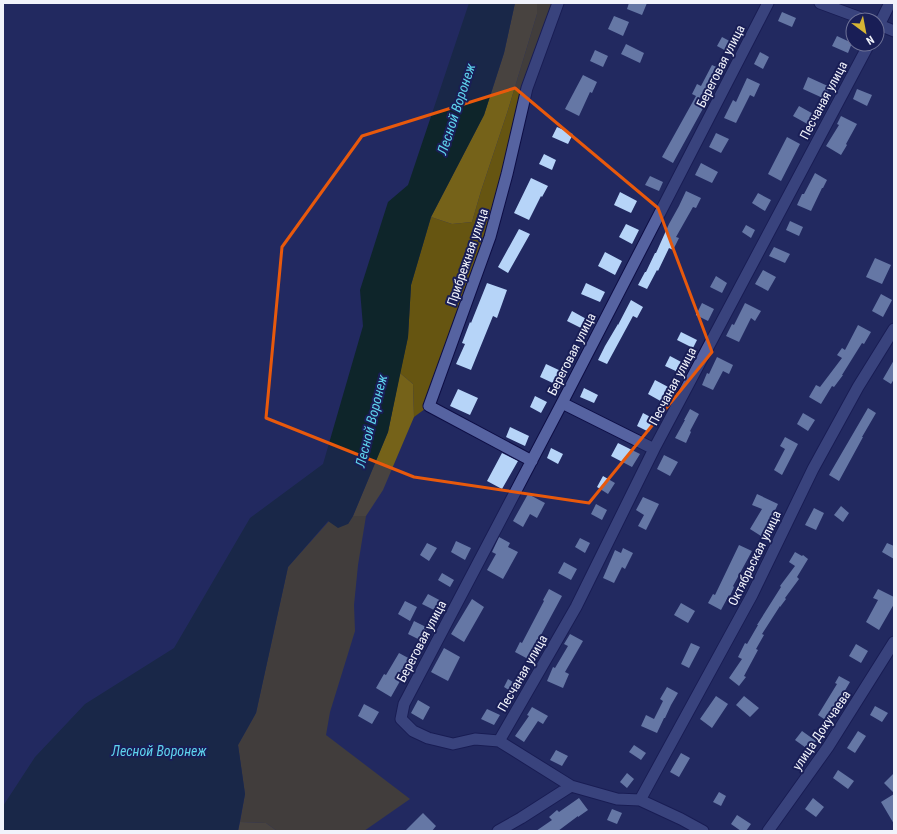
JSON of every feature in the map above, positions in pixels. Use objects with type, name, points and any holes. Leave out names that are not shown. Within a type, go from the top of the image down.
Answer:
[{"type":"street","name":"Прибрежная улица","points":[[532,461],[429,406],[490,237],[507,174],[527,88],[558,3]]},
{"type":"street","name":"Береговая улица","points":[[499,741],[475,739],[453,744],[428,738],[413,731],[401,719],[404,704],[532,461],[768,3]]},
{"type":"street","points":[[820,3],[845,12]]},
{"type":"street","points":[[885,13],[890,3]]},
{"type":"street","name":"Песчаная улица","points":[[499,741],[576,607],[654,449],[865,52]]},
{"type":"street","name":"Октябрьская улица","points":[[640,800],[752,595],[813,469],[858,387],[894,329]]},
{"type":"street","points":[[562,403],[654,449]]},
{"type":"street","name":"улица Докучаева","points":[[768,831],[828,747],[894,642]]},
{"type":"street","points":[[499,741],[571,786],[618,799],[640,800],[703,831]]},
{"type":"street","points":[[498,831],[571,786]]},
{"type":"highlighted area","points":[[515,88],[658,208],[712,352],[589,503],[414,477],[266,418],[282,247],[362,136]]},
{"type":"shaded area","points":[[515,3],[537,3],[537,14],[472,222],[452,224],[431,217],[484,115],[504,53]]},
{"type":"shaded area","points":[[537,3],[558,3],[507,174],[429,406],[414,417],[413,384],[400,373],[408,337],[411,285],[431,217],[452,224],[472,222],[537,14]]},
{"type":"shaded area","points":[[400,373],[413,384],[414,417],[383,490],[366,516],[353,516],[388,432]]},
{"type":"shaded area","points":[[353,516],[366,516],[358,565],[354,605],[355,631],[330,712],[326,735],[410,799],[364,831],[277,831],[266,823],[240,822],[245,794],[238,745],[256,713],[288,567],[329,521],[348,524]]},
{"type":"shaded area","points":[[240,822],[266,823],[277,831],[238,831]]},
{"type":"water","name":"Лесной Воронеж","points":[[469,3],[515,3],[504,53],[484,115],[431,217],[411,285],[408,337],[388,432],[353,516],[348,524],[338,528],[328,521],[288,567],[256,713],[238,745],[245,794],[238,831],[3,831],[3,806],[35,757],[85,704],[174,648],[250,518],[323,464],[363,326],[360,290],[388,202],[408,185]]},
{"type":"building","points":[[629,3],[647,3],[642,15],[627,9]]},
{"type":"building","points":[[782,12],[796,18],[792,27],[778,21]]},
{"type":"building","points":[[614,16],[629,22],[623,36],[608,29]]},
{"type":"building","points":[[837,36],[845,40],[845,52],[832,46]]},
{"type":"building","points":[[722,37],[737,45],[732,54],[717,46]]},
{"type":"building","points":[[626,44],[644,53],[640,63],[621,54]]},
{"type":"building","points":[[595,50],[608,56],[603,67],[590,61]]},
{"type":"building","points":[[760,52],[769,57],[763,69],[754,64]]},
{"type":"building","points":[[712,65],[723,70],[673,163],[662,157],[696,96],[692,94],[697,84],[701,86]]},
{"type":"building","points":[[583,75],[597,82],[592,93],[590,92],[579,116],[565,109]]},
{"type":"building","points":[[808,77],[830,87],[825,99],[803,89]]},
{"type":"building","points":[[747,78],[760,84],[754,97],[750,95],[736,123],[724,118],[733,100],[736,102]]},
{"type":"building","points":[[857,89],[872,95],[867,106],[853,99]]},
{"type":"building","points":[[799,106],[817,116],[811,126],[793,116]]},
{"type":"building","points":[[841,116],[857,124],[841,155],[826,146],[839,125],[837,124]]},
{"type":"building","points":[[557,127],[573,134],[568,144],[552,137]]},
{"type":"building","points":[[716,133],[729,139],[721,153],[709,147]]},
{"type":"building","points":[[787,137],[800,144],[781,181],[768,174]]},
{"type":"building","points":[[544,154],[556,160],[552,170],[539,164]]},
{"type":"building","points":[[701,163],[718,172],[712,183],[695,175]]},
{"type":"building","points":[[815,173],[827,180],[811,211],[797,205]]},
{"type":"building","points":[[650,176],[663,182],[659,191],[645,185]]},
{"type":"building","points":[[531,178],[548,186],[542,197],[541,196],[529,220],[514,213]]},
{"type":"building","points":[[686,191],[701,198],[696,208],[693,207],[676,237],[679,238],[673,250],[669,248],[647,289],[638,285],[656,253]]},
{"type":"building","points":[[620,192],[637,201],[631,213],[614,205]]},
{"type":"building","points":[[758,193],[771,200],[765,211],[752,203]]},
{"type":"building","points":[[790,221],[803,227],[799,236],[786,230]]},
{"type":"building","points":[[626,224],[639,230],[632,244],[619,237]]},
{"type":"building","points":[[746,225],[755,230],[751,238],[742,232]]},
{"type":"building","points":[[519,229],[530,234],[508,273],[498,267]]},
{"type":"building","points":[[774,247],[790,254],[785,263],[769,256]]},
{"type":"building","points":[[605,252],[622,261],[615,275],[598,266]]},
{"type":"building","points":[[875,258],[891,265],[882,284],[866,277]]},
{"type":"building","points":[[763,270],[776,277],[768,291],[755,284]]},
{"type":"building","points":[[716,276],[727,283],[722,293],[710,287]]},
{"type":"building","points":[[487,283],[507,290],[497,318],[493,316],[471,370],[456,364],[465,344],[462,343],[470,322],[471,323]]},
{"type":"building","points":[[586,283],[605,292],[600,302],[581,294]]},
{"type":"building","points":[[881,294],[892,300],[883,317],[872,311]]},
{"type":"building","points":[[631,300],[643,307],[637,318],[633,316],[607,364],[598,360],[618,325]]},
{"type":"building","points":[[702,303],[714,309],[708,321],[696,315]]},
{"type":"building","points":[[745,303],[761,311],[755,321],[751,318],[739,342],[726,336],[732,324],[734,325]]},
{"type":"building","points":[[572,311],[590,321],[585,330],[567,321]]},
{"type":"building","points":[[858,325],[871,332],[864,344],[862,343],[843,375],[834,387],[832,386],[821,404],[809,397],[816,385],[820,387],[842,358],[837,355],[842,348],[845,350]]},
{"type":"building","points":[[681,332],[697,340],[693,348],[677,340]]},
{"type":"building","points":[[670,356],[685,364],[680,373],[665,366]]},
{"type":"building","points":[[717,357],[733,365],[729,374],[723,371],[713,390],[702,385],[707,373],[709,374]]},
{"type":"building","points":[[894,360],[894,379],[891,384],[883,379]]},
{"type":"building","points":[[546,364],[563,372],[557,385],[540,377]]},
{"type":"building","points":[[655,380],[672,389],[664,403],[648,394]]},
{"type":"building","points":[[584,388],[598,395],[594,403],[580,397]]},
{"type":"building","points":[[458,389],[478,398],[470,415],[450,406]]},
{"type":"building","points":[[535,396],[547,402],[541,413],[530,407]]},
{"type":"building","points":[[868,408],[876,413],[839,481],[829,475]]},
{"type":"building","points":[[690,409],[699,414],[690,431],[691,432],[686,443],[675,438]]},
{"type":"building","points":[[643,413],[656,420],[649,432],[637,426]]},
{"type":"building","points":[[803,413],[815,420],[808,431],[797,424]]},
{"type":"building","points":[[510,427],[529,436],[525,446],[506,437]]},
{"type":"building","points":[[785,437],[798,444],[782,475],[774,470],[785,449],[780,446]]},
{"type":"building","points":[[618,443],[640,454],[632,467],[611,456]]},
{"type":"building","points":[[551,448],[563,454],[558,464],[547,458]]},
{"type":"building","points":[[502,453],[518,461],[502,489],[487,481]]},
{"type":"building","points":[[664,455],[678,462],[670,476],[657,469]]},
{"type":"building","points":[[603,476],[615,483],[608,494],[597,487]]},
{"type":"building","points":[[528,494],[545,503],[537,518],[530,514],[523,527],[513,521]]},
{"type":"building","points":[[757,494],[778,504],[761,536],[750,529],[762,509],[752,505]]},
{"type":"building","points":[[643,497],[659,504],[646,530],[638,526],[644,515],[636,510]]},
{"type":"building","points":[[596,504],[607,510],[602,520],[591,514]]},
{"type":"building","points":[[841,506],[849,513],[843,522],[834,515]]},
{"type":"building","points":[[814,508],[824,513],[816,530],[805,525]]},
{"type":"building","points":[[499,537],[510,543],[508,547],[518,552],[503,579],[487,570],[496,554],[492,552]]},
{"type":"building","points":[[580,538],[590,543],[585,553],[575,547]]},
{"type":"building","points":[[456,541],[471,548],[465,560],[451,552]]},
{"type":"building","points":[[427,543],[437,548],[429,561],[420,555]]},
{"type":"building","points":[[887,543],[894,546],[894,559],[882,552]]},
{"type":"building","points":[[739,545],[752,551],[733,586],[734,587],[730,596],[729,595],[721,610],[708,603],[713,594],[715,595]]},
{"type":"building","points":[[623,548],[633,553],[625,569],[622,567],[614,583],[603,578],[615,550],[621,553]]},
{"type":"building","points":[[795,552],[808,559],[797,577],[799,579],[762,634],[764,635],[756,649],[758,650],[744,676],[746,677],[739,686],[729,678],[742,659],[738,657],[745,643],[747,644],[781,587],[780,586],[795,566],[789,562]]},
{"type":"building","points":[[564,562],[577,569],[571,580],[558,573]]},
{"type":"building","points":[[442,573],[454,580],[450,587],[438,580]]},
{"type":"building","points":[[549,589],[562,596],[528,659],[515,652],[520,642],[522,643]]},
{"type":"building","points":[[878,589],[894,597],[894,604],[879,630],[866,622],[878,600],[873,598]]},
{"type":"building","points":[[428,594],[443,602],[438,612],[422,604]]},
{"type":"building","points":[[472,599],[484,607],[464,642],[451,634]]},
{"type":"building","points":[[405,601],[417,607],[410,621],[398,614]]},
{"type":"building","points":[[681,603],[695,611],[688,623],[674,615]]},
{"type":"building","points":[[414,621],[428,628],[422,641],[408,634]]},
{"type":"building","points":[[570,634],[583,641],[565,672],[569,674],[563,688],[547,681],[553,667],[555,668],[568,646],[564,644]]},
{"type":"building","points":[[691,643],[700,647],[689,668],[681,664]]},
{"type":"building","points":[[856,644],[868,651],[861,663],[849,656]]},
{"type":"building","points":[[444,648],[460,657],[448,681],[431,672]]},
{"type":"building","points":[[399,653],[412,660],[391,697],[376,688],[384,674],[386,675]]},
{"type":"building","points":[[839,676],[850,682],[827,721],[818,715],[837,684],[835,683]]},
{"type":"building","points":[[508,679],[516,684],[512,692],[504,687]]},
{"type":"building","points":[[667,687],[678,693],[657,733],[641,726],[646,715],[654,719],[663,701],[660,699]]},
{"type":"building","points":[[716,696],[728,704],[712,728],[700,719]]},
{"type":"building","points":[[744,696],[759,708],[750,717],[736,705]]},
{"type":"building","points":[[418,700],[430,707],[423,720],[411,713]]},
{"type":"building","points":[[364,704],[379,712],[372,724],[358,716]]},
{"type":"building","points":[[875,706],[888,713],[882,722],[870,715]]},
{"type":"building","points":[[532,707],[548,716],[543,724],[538,721],[524,742],[515,736],[529,716],[527,715]]},
{"type":"building","points":[[487,709],[500,715],[494,725],[481,719]]},
{"type":"building","points":[[802,731],[816,741],[809,750],[795,740]]},
{"type":"building","points":[[858,731],[866,736],[855,753],[847,748]]},
{"type":"building","points":[[634,745],[646,753],[641,760],[629,752]]},
{"type":"building","points":[[556,750],[568,756],[562,766],[550,760]]},
{"type":"building","points":[[681,753],[690,758],[679,777],[670,772]]},
{"type":"building","points":[[838,770],[854,781],[848,789],[833,778]]},
{"type":"building","points":[[627,773],[634,779],[627,788],[620,782]]},
{"type":"building","points":[[894,773],[894,793],[884,783]]},
{"type":"building","points":[[719,792],[726,796],[721,806],[713,802]]},
{"type":"building","points":[[894,794],[894,824],[881,802]]},
{"type":"building","points":[[579,798],[588,810],[558,831],[536,831],[552,820],[549,817],[557,810],[559,812]]},
{"type":"building","points":[[813,798],[824,807],[816,817],[805,809]]},
{"type":"building","points":[[612,809],[622,813],[617,824],[607,820]]},
{"type":"building","points":[[423,813],[436,826],[432,831],[405,831]]},
{"type":"building","points":[[737,815],[751,824],[746,831],[741,831],[731,824]]}]
